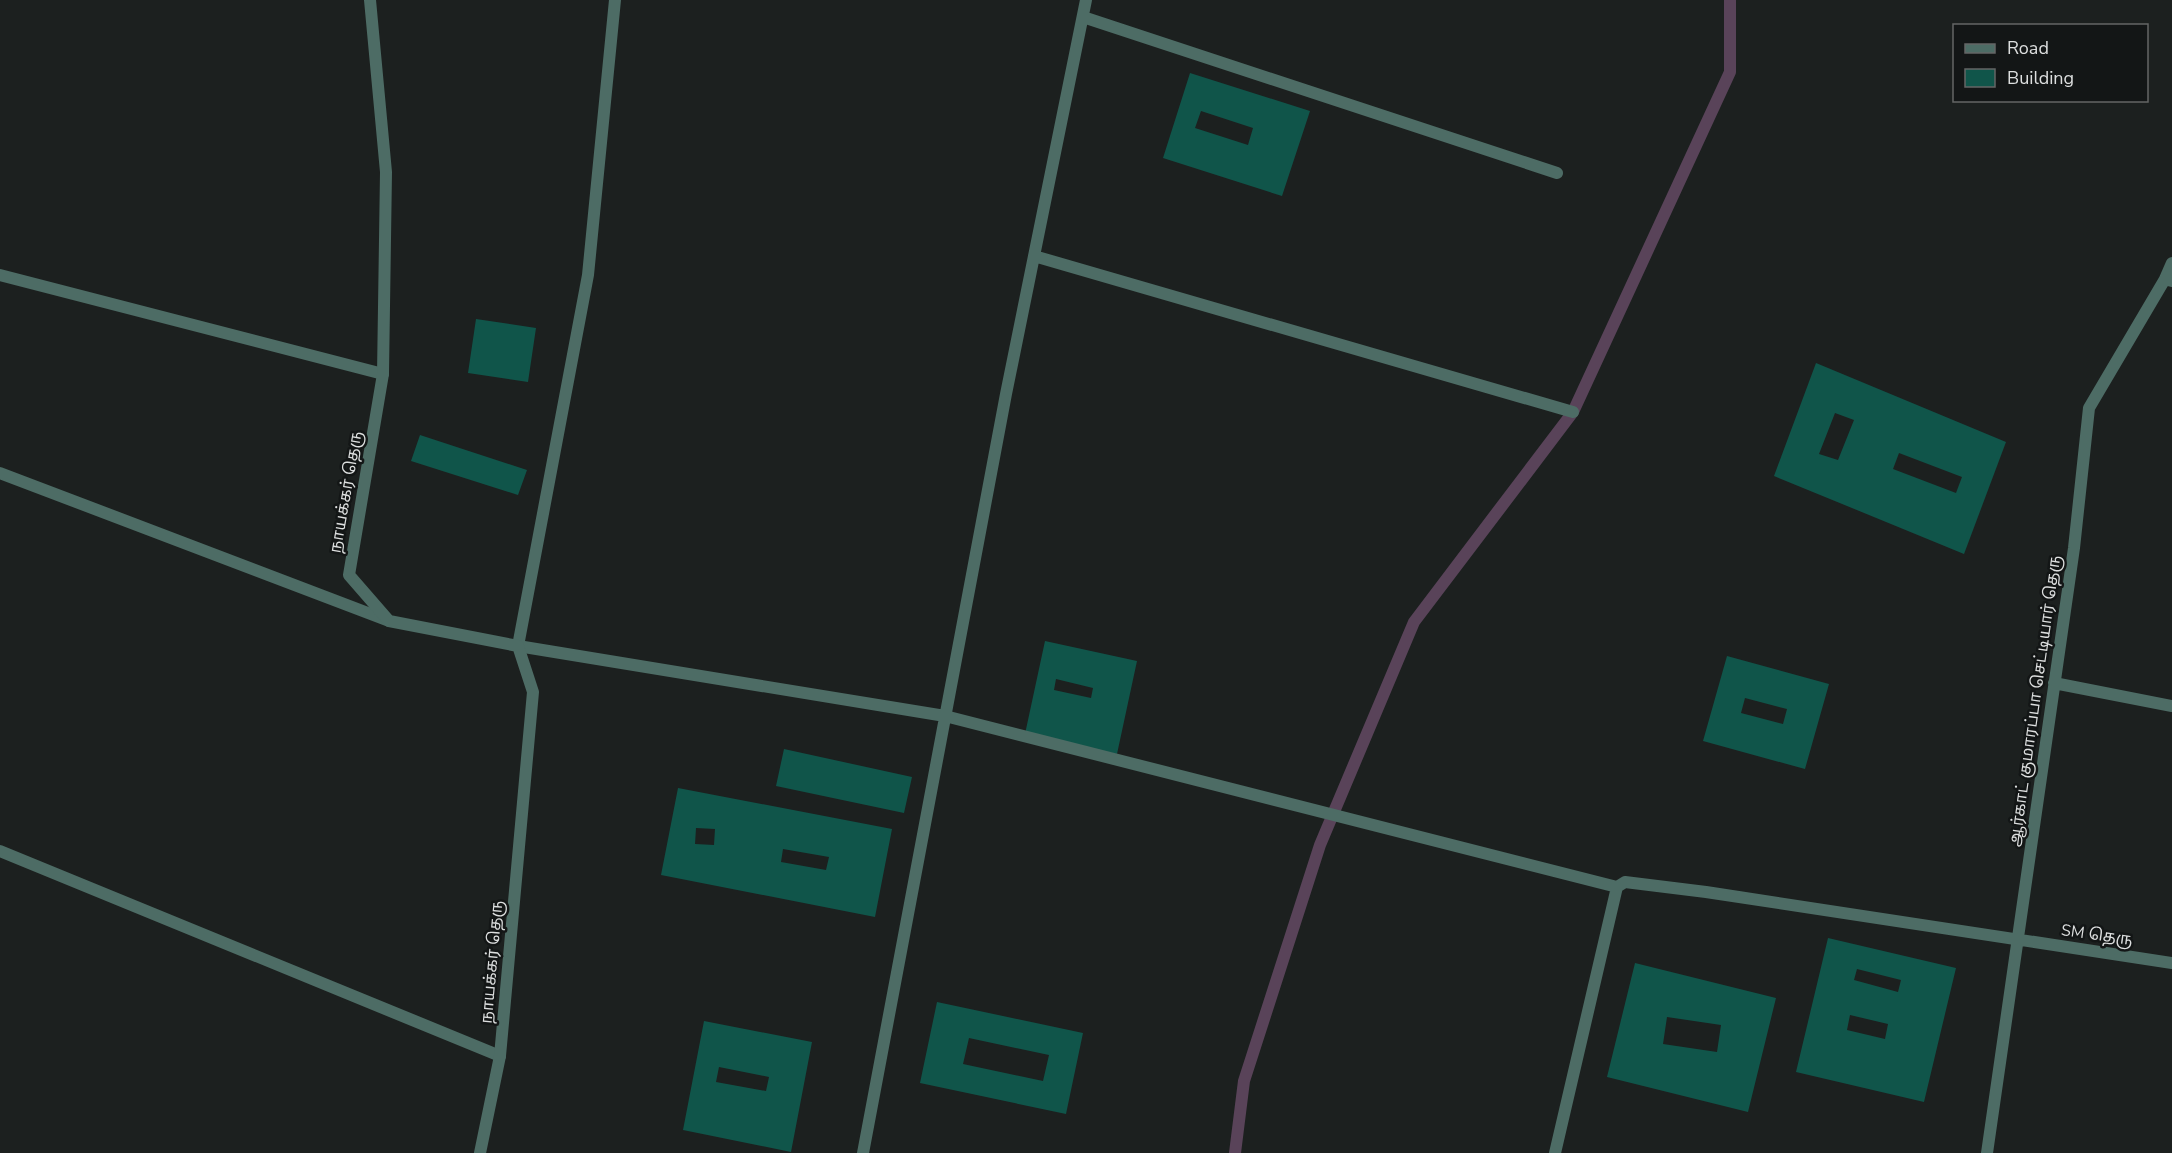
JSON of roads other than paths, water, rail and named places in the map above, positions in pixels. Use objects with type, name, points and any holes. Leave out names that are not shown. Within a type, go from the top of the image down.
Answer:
[{"type":"street","name":"நாயக்கர் தெரு","points":[[370,0],[386,172],[383,374],[349,575],[389,621]]},
{"type":"street","points":[[0,473],[389,621],[518,646],[588,275],[615,0]]},
{"type":"street","points":[[862,1153],[1034,256],[1086,0]]},
{"type":"street","points":[[1083,17],[1557,173]]},
{"type":"street","points":[[1034,256],[1574,412]]},
{"type":"street","name":"ஆர்காட் குமாரப்பா செட்டியார் தெரு","points":[[1987,1153],[2074,548],[2089,408],[2169,280],[2172,263]]},
{"type":"street","points":[[0,275],[383,374]]},
{"type":"street","name":"நாயக்கர் தெரு","points":[[480,1153],[500,1056],[533,692],[518,646]]},
{"type":"street","name":"SM தெரு","points":[[518,646],[945,716],[1617,887],[1625,882],[1706,892],[2172,963]]},
{"type":"street","points":[[2054,683],[2172,706]]},
{"type":"street","points":[[0,851],[500,1056]]},
{"type":"street","points":[[1555,1153],[1617,887]]},
{"type":"waterway","points":[[1235,1153],[1244,1081],[1320,845],[1414,622],[1573,412],[1730,72],[1730,0]]}]
